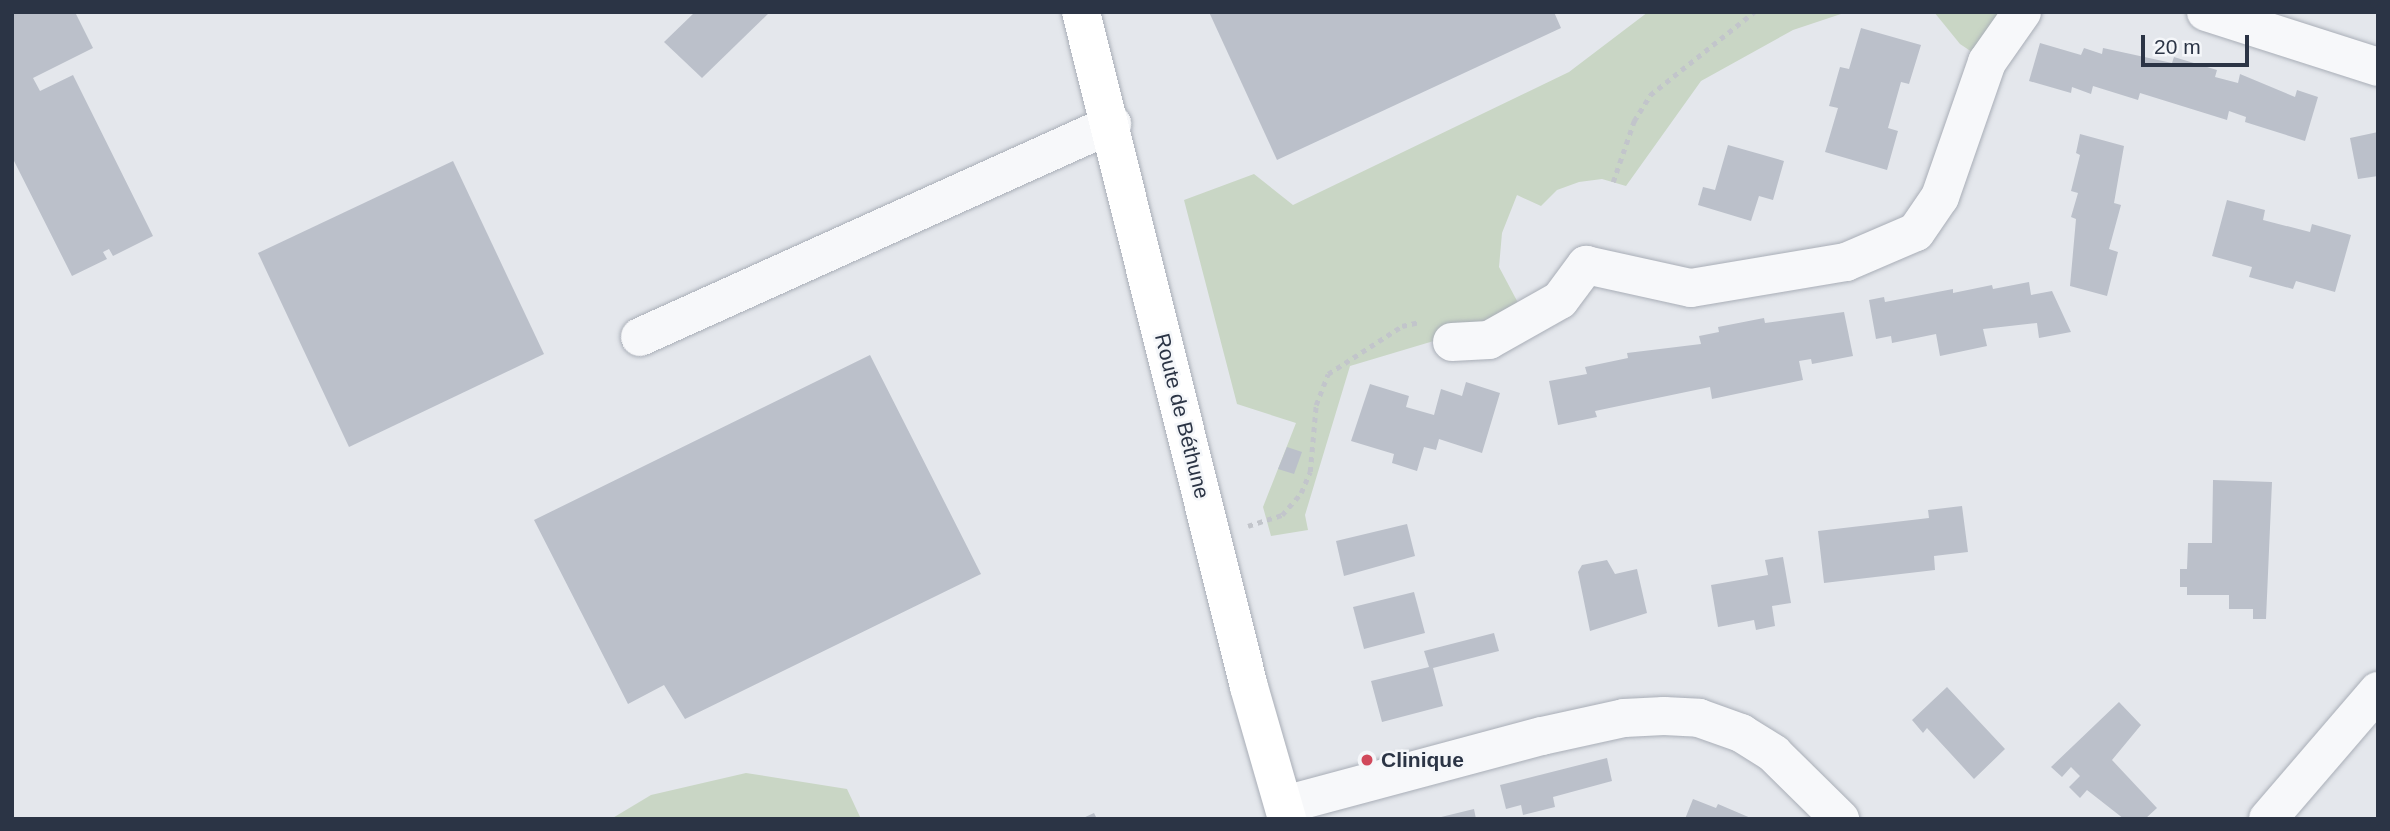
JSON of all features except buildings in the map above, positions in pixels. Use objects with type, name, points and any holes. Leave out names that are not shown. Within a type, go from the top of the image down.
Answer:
[{"type":"main road","name":"Route de Béthune","points":[[1081,12],[1112,124],[1211,531],[1285,812]]},
{"type":"street","points":[[1452,342],[1489,340],[1560,300],[1586,265],[1691,288],[1846,262],[1916,232],[1940,197],[1987,62],[2022,12]]},
{"type":"street","points":[[2206,12],[2257,20],[2378,67]]},
{"type":"street","points":[[640,337],[1112,124]]},
{"type":"street","points":[[2268,819],[2378,691]]},
{"type":"street","points":[[1285,812],[1542,736],[1624,718],[1664,716],[1699,718],[1741,733],[1774,754],[1840,819]]},
{"type":"path","points":[[1613,182],[1634,121],[1650,94],[1754,12]]},
{"type":"path","points":[[1211,531],[1240,528],[1291,509],[1310,472],[1316,404],[1328,374],[1354,353],[1402,326],[1423,321],[1443,325],[1452,342]]},
{"type":"green space","points":[[1648,12],[1847,12],[1793,30],[1701,81],[1626,186],[1602,179],[1579,182],[1557,190],[1541,206],[1517,195],[1502,233],[1499,267],[1524,314],[1350,366],[1305,515],[1308,530],[1271,536],[1263,507],[1296,423],[1237,404],[1184,200],[1254,174],[1293,205],[1569,72]]},
{"type":"green space","points":[[1934,12],[2022,12],[1987,62],[1960,44]]},
{"type":"green space","points":[[746,773],[847,789],[861,819],[611,819],[651,795]]},
{"type":"place","name":"Clinique","points":[[1367,760]]}]
